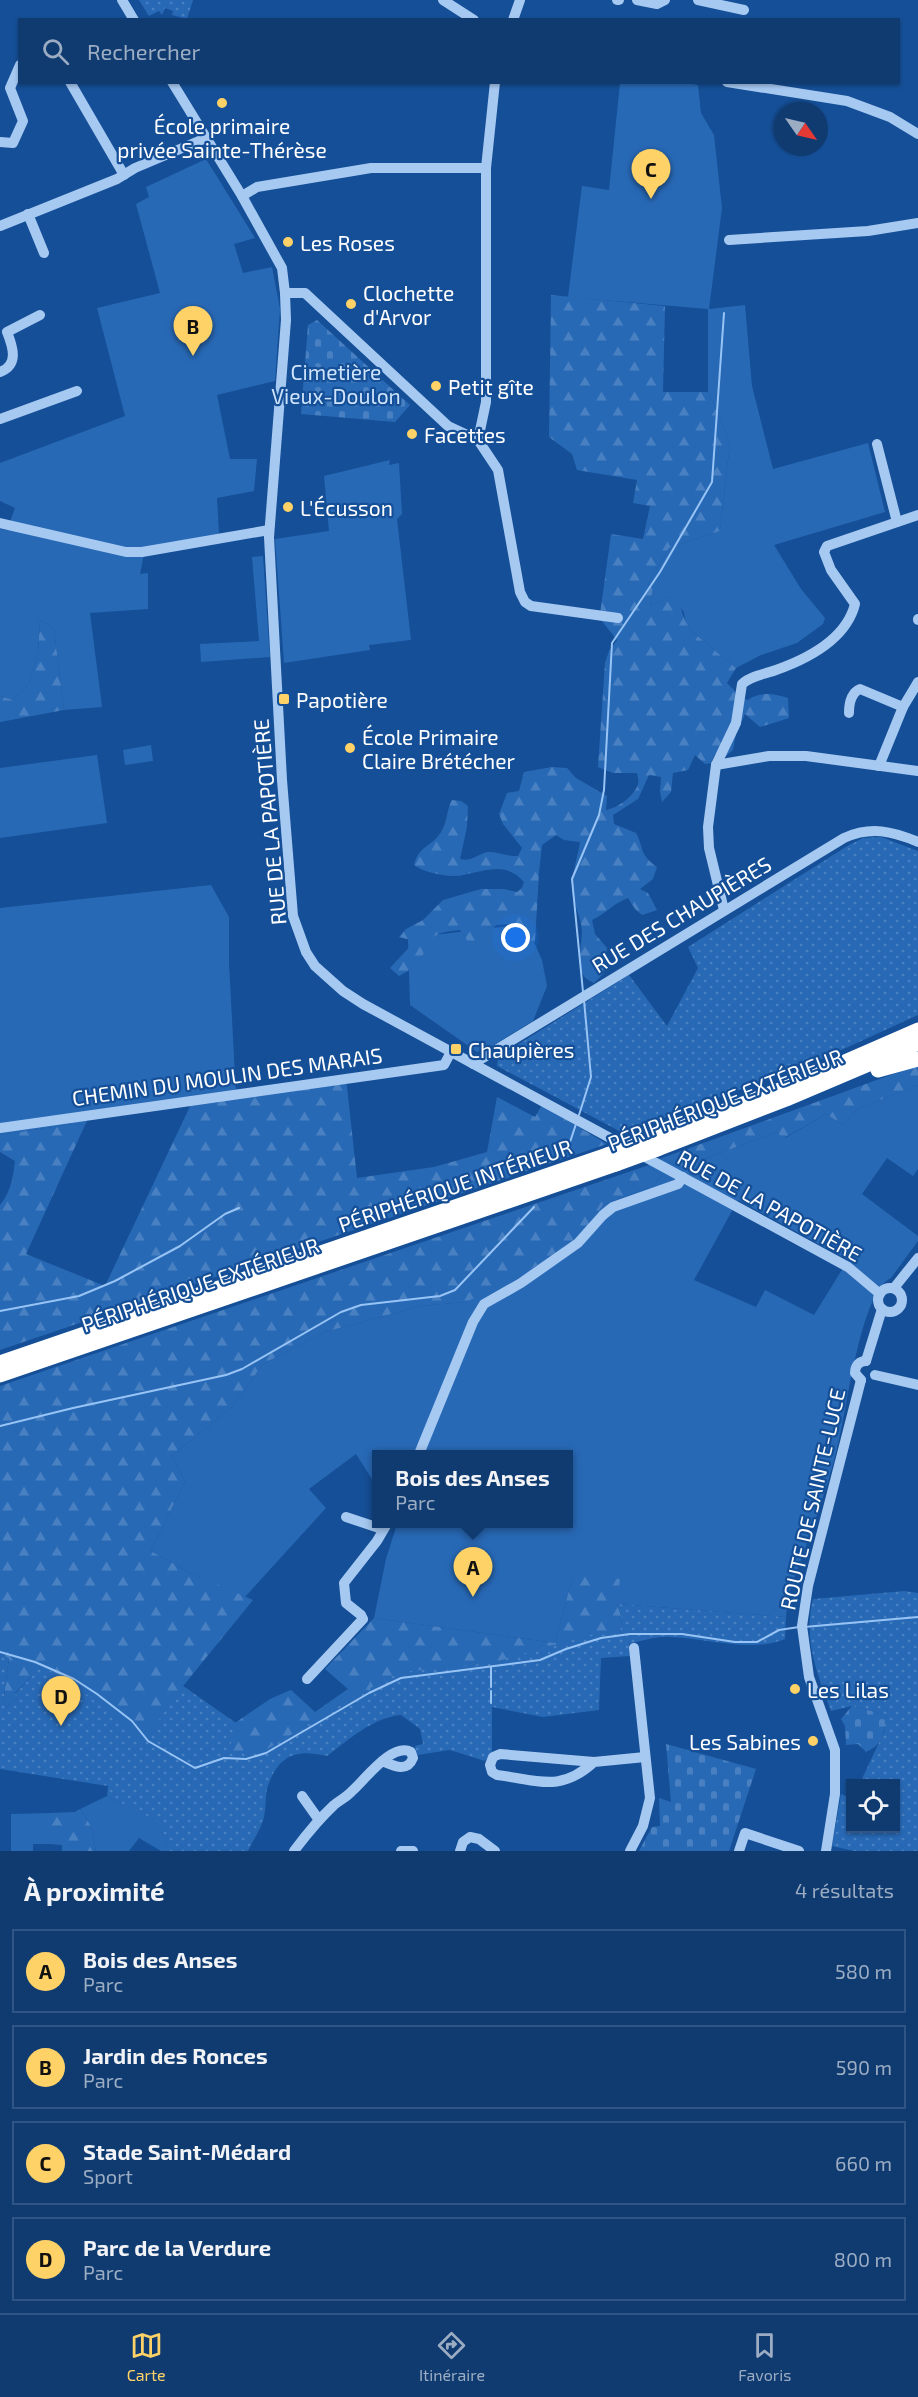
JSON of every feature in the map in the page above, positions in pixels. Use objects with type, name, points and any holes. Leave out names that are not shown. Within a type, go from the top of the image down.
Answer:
[{"type":"highway","name":"PÉRIPHÉRIQUE INTÉRIEUR","points":[[0,1363],[653,1145],[918,1030]]},
{"type":"highway","name":"PÉRIPHÉRIQUE EXTÉRIEUR","points":[[653,1145],[849,1074],[918,1043]]},
{"type":"highway","points":[[849,1074],[860,1076],[918,1059]]},
{"type":"highway","name":"PÉRIPHÉRIQUE EXTÉRIEUR","points":[[0,1374],[612,1159]]},
{"type":"street","points":[[122,0],[133,18]]},
{"type":"street","points":[[443,0],[471,18]]},
{"type":"street","points":[[514,18],[520,0]]},
{"type":"street","points":[[637,0],[657,4],[665,0]]},
{"type":"street","points":[[698,0],[744,10]]},
{"type":"street","points":[[0,142],[13,144],[22,121],[5,86],[18,68]]},
{"type":"street","points":[[71,84],[124,175]]},
{"type":"street","name":"RUE DE LA PAPOTIÈRE","points":[[173,84],[242,196],[282,268],[286,320],[269,530],[283,788],[293,916],[306,952],[315,966],[343,991],[848,1267],[880,1294]]},
{"type":"street","points":[[478,440],[486,402],[486,168],[495,84]]},
{"type":"street","points":[[740,84],[847,101],[890,117],[918,134]]},
{"type":"street","points":[[0,226],[124,175],[135,168],[206,138]]},
{"type":"street","points":[[242,196],[257,187],[371,168],[486,168]]},
{"type":"street","points":[[28,214],[44,254]]},
{"type":"street","points":[[729,240],[868,231],[918,223]]},
{"type":"street","points":[[285,293],[305,293],[448,426],[478,440],[498,470],[520,592],[525,602],[539,608],[618,618]]},
{"type":"street","points":[[0,372],[6,370],[12,363],[14,349],[7,332],[40,315]]},
{"type":"street","points":[[0,419],[77,391]]},
{"type":"street","points":[[876,444],[897,522]]},
{"type":"street","points":[[724,910],[707,836],[716,765],[736,723],[742,684],[748,679],[797,661],[829,643],[842,631],[855,604],[831,570],[824,552],[827,546],[918,515]]},
{"type":"street","points":[[0,523],[134,552],[269,530]]},
{"type":"street","points":[[879,766],[903,707],[918,682]]},
{"type":"street","points":[[849,713],[849,704],[855,691],[860,689],[903,707]]},
{"type":"street","points":[[716,765],[769,756],[806,756],[918,771]]},
{"type":"street","name":"RUE DES CHAUPIÈRES","points":[[473,1064],[724,910],[852,835],[867,830],[881,830],[918,842]]},
{"type":"street","name":"CHEMIN DU MOULIN DES MARAIS","points":[[0,1128],[444,1065],[451,1052]]},
{"type":"street","points":[[421,1450],[473,1322],[484,1304],[521,1283],[579,1243],[613,1207],[678,1184],[683,1177]]},
{"type":"street","points":[[894,1288],[902,1296],[901,1306],[894,1312],[887,1312],[882,1309],[878,1300],[880,1294],[886,1289],[894,1288],[918,1258]]},
{"type":"street","points":[[866,1361],[882,1309]]},
{"type":"street","points":[[875,1375],[874,1366],[866,1361],[860,1362],[856,1367],[855,1373],[861,1380],[867,1381],[875,1375],[918,1385]]},
{"type":"street","name":"ROUTE DE SAINTE-LUCE","points":[[826,1851],[835,1794],[835,1750],[809,1677],[802,1621],[808,1586],[861,1380]]},
{"type":"street","points":[[346,1517],[372,1523]]},
{"type":"street","points":[[307,1679],[363,1619],[346,1604],[344,1583],[377,1541],[383,1528]]},
{"type":"street","points":[[630,1851],[643,1826],[649,1806],[634,1648]]},
{"type":"street","points":[[594,1762],[579,1774],[556,1783],[497,1775],[492,1772],[490,1765],[493,1757],[500,1754],[554,1761],[594,1762],[645,1757]]},
{"type":"street","points":[[294,1851],[319,1820],[382,1761]]},
{"type":"street","points":[[302,1796],[319,1820]]},
{"type":"street","points":[[739,1851],[745,1833],[799,1851]]},
{"type":"street","points":[[460,1851],[463,1842],[470,1837],[479,1839],[495,1851]]},
{"type":"street","points":[[400,1851],[413,1851]]},
{"type":"green space","points":[[139,0],[193,0],[187,18],[172,15],[173,11],[165,8],[162,15],[159,11],[149,16]]},
{"type":"green space","points":[[620,84],[698,85],[701,113],[714,135],[722,208],[709,309],[745,305],[752,386],[773,469],[868,443],[885,512],[774,545],[801,589],[825,618],[823,624],[797,643],[761,655],[736,668],[694,633],[685,621],[684,612],[670,596],[650,606],[653,588],[648,584],[669,548],[720,531],[730,442],[708,392],[708,309],[568,297],[582,186],[609,190]]},
{"type":"green space","points":[[206,159],[255,238],[234,244],[243,273],[272,267],[280,309],[275,381],[217,395],[230,459],[257,459],[254,491],[217,498],[219,534],[145,549],[140,574],[148,573],[148,609],[90,613],[102,707],[64,710],[54,629],[40,620],[38,653],[29,685],[13,700],[0,696],[0,529],[7,530],[15,508],[0,501],[0,463],[125,416],[97,308],[160,293],[136,204],[149,197],[146,187]]},
{"type":"green space","points":[[551,295],[665,306],[663,392],[708,392],[730,442],[720,531],[669,548],[648,584],[653,588],[650,606],[670,596],[677,597],[685,621],[694,633],[736,668],[727,683],[741,697],[748,700],[762,694],[788,698],[789,718],[760,727],[745,714],[736,734],[733,750],[726,756],[715,754],[711,763],[705,764],[695,755],[688,770],[673,773],[671,792],[662,802],[661,777],[649,775],[638,799],[613,815],[614,824],[636,833],[644,855],[657,867],[653,879],[640,889],[648,893],[657,910],[642,915],[628,898],[592,920],[595,934],[607,948],[603,974],[594,983],[583,975],[581,970],[582,930],[572,889],[580,842],[564,840],[556,835],[542,845],[535,942],[526,947],[519,943],[510,924],[496,925],[477,949],[469,943],[460,930],[443,933],[429,942],[420,964],[399,976],[390,968],[415,941],[399,937],[406,929],[423,920],[443,900],[481,889],[504,889],[517,892],[522,888],[524,882],[510,871],[495,869],[451,876],[430,872],[414,865],[422,850],[441,832],[452,800],[461,801],[468,806],[467,827],[460,859],[471,859],[488,852],[518,856],[522,848],[503,824],[499,814],[507,793],[519,791],[524,772],[552,767],[567,768],[576,778],[607,796],[606,810],[625,801],[636,789],[638,783],[637,773],[613,773],[598,767],[605,663],[609,651],[617,640],[601,620],[600,614],[611,534],[643,539],[650,506],[633,503],[637,480],[577,470],[572,454],[549,437]]},
{"type":"green space","name":"Cimetière Vieux-Doulon","points":[[317,320],[410,405],[395,422],[301,414],[308,325]]},
{"type":"green space","points":[[390,460],[389,465],[399,463],[402,514],[397,519],[411,640],[369,645],[370,650],[284,663],[275,539],[329,531],[324,476]]},
{"type":"green space","points":[[263,556],[270,657],[201,662],[200,644],[259,641],[252,557]]},
{"type":"green space","points":[[40,620],[54,629],[64,710],[0,722],[0,696],[13,700],[29,685],[38,653]]},
{"type":"green space","points":[[151,745],[153,761],[125,765],[123,750]]},
{"type":"green space","points":[[97,755],[107,823],[0,838],[0,768]]},
{"type":"green space","points":[[881,837],[918,851],[918,1015],[824,1058],[623,1133],[497,1066],[498,1057],[629,975],[667,1026],[698,968],[688,947],[849,845],[863,838]]},
{"type":"green space","points":[[211,885],[229,917],[229,963],[236,1094],[90,1115],[85,1125],[72,1124],[0,1135],[0,908]]},
{"type":"green space","points":[[526,924],[542,960],[547,986],[533,1021],[485,1050],[477,1052],[410,1005],[408,938]]},
{"type":"green space","points":[[918,1065],[918,1085],[857,1109],[843,1125],[826,1114],[784,1138],[776,1132],[681,1168],[662,1158]]},
{"type":"green space","points":[[346,1078],[357,1178],[434,1167],[487,1152],[497,1097],[535,1117],[542,1105],[607,1144],[0,1350],[0,1205],[9,1190],[15,1161],[0,1152],[0,1135],[72,1124],[85,1125],[26,1254],[105,1286],[193,1100]]},
{"type":"green space","points":[[918,1085],[918,1169],[913,1176],[887,1158],[862,1194],[918,1236],[918,1241],[891,1278],[880,1287],[871,1304],[857,1352],[834,1460],[816,1519],[788,1596],[786,1617],[617,1604],[573,1575],[555,1643],[374,1618],[386,1559],[396,1528],[573,1528],[573,1450],[372,1450],[372,1479],[356,1454],[309,1489],[326,1508],[245,1597],[189,1572],[151,1551],[185,1481],[172,1456],[232,1407],[263,1364],[325,1332],[421,1306],[465,1302],[585,1231],[603,1205],[653,1186],[662,1175],[646,1166],[662,1158],[681,1168],[776,1132],[785,1138],[826,1114],[843,1125],[857,1109]],"holes":[[[738,1200],[848,1260],[814,1315],[765,1290],[756,1307],[694,1280]]]},
{"type":"green space","points":[[646,1166],[662,1175],[653,1186],[603,1205],[585,1231],[564,1248],[504,1286],[465,1302],[421,1306],[325,1332],[263,1364],[232,1407],[172,1456],[185,1481],[151,1551],[189,1572],[253,1600],[183,1686],[235,1723],[270,1699],[291,1690],[315,1712],[348,1689],[325,1669],[374,1618],[555,1643],[573,1575],[620,1579],[617,1604],[622,1618],[620,1634],[411,1698],[303,1739],[169,1851],[159,1822],[122,1804],[121,1738],[113,1717],[109,1720],[32,1676],[15,1693],[17,1698],[7,1707],[3,1703],[9,1659],[0,1654],[0,1386]]},
{"type":"green space","points":[[904,1591],[918,1593],[918,1851],[854,1851],[832,1846],[841,1794],[846,1796],[846,1833],[900,1833],[900,1779],[862,1779],[884,1732],[887,1715],[852,1706],[831,1711],[813,1656],[810,1614],[813,1599]]},
{"type":"green space","points":[[617,1604],[786,1617],[785,1639],[758,1645],[743,1645],[665,1637],[629,1644],[630,1656],[601,1658],[599,1710],[543,1717],[492,1707],[492,1751],[485,1761],[450,1750],[417,1755],[415,1746],[423,1744],[420,1729],[401,1715],[381,1720],[362,1730],[327,1756],[297,1754],[282,1762],[271,1778],[267,1789],[263,1821],[248,1851],[169,1851],[159,1822],[107,1796],[108,1786],[0,1769],[0,1654],[9,1658],[3,1703],[7,1707],[17,1698],[15,1694],[38,1667],[65,1678],[79,1688],[142,1744],[183,1686],[236,1723],[229,1751],[262,1752],[400,1672],[491,1663],[588,1635],[620,1634],[622,1618]]},
{"type":"green space","points":[[852,1706],[887,1715],[884,1732],[879,1742],[866,1752],[858,1744],[846,1745],[845,1726],[841,1719]]},
{"type":"green space","points":[[666,1744],[756,1769],[729,1851],[639,1851],[652,1827],[660,1826],[659,1798],[671,1802]]},
{"type":"green space","points":[[107,1796],[159,1822],[169,1851],[161,1851],[139,1838],[129,1851],[96,1851],[91,1826],[80,1809]]},
{"type":"green space","points":[[80,1809],[91,1826],[96,1851],[62,1851],[62,1845],[50,1844],[50,1813],[75,1812]]},
{"type":"green space","points":[[50,1813],[50,1844],[33,1844],[33,1851],[11,1851],[11,1814]]},
{"type":"waterway","points":[[583,992],[572,879],[599,815],[604,790],[612,643],[660,572],[712,482],[724,313]]},
{"type":"waterway","points":[[579,1115],[591,1077],[584,1000]]},
{"type":"waterway","points":[[568,1148],[576,1124]]},
{"type":"waterway","points":[[0,1426],[226,1375],[242,1369],[341,1312],[361,1305],[440,1296],[455,1290],[534,1207]]},
{"type":"waterway","points":[[0,1311],[79,1296],[115,1281],[180,1246],[225,1214],[239,1208]]},
{"type":"waterway","points":[[804,1627],[918,1617]]},
{"type":"waterway","points":[[0,1652],[35,1662],[74,1679],[132,1721],[148,1741],[195,1768],[224,1758],[246,1759],[266,1753],[369,1693],[401,1678],[540,1660],[601,1638],[630,1634],[682,1634],[735,1642],[757,1642],[779,1630],[799,1627]]},
{"type":"waterway","points":[[491,1667],[491,1687]]},
{"type":"waterway","points":[[491,1691],[491,1703]]},
{"type":"place","name":"École primaire privée Sainte-Thérèse","points":[[222,103]]},
{"type":"place","name":"Stade Saint-Médard","points":[[651,199]]},
{"type":"place","name":"Les Roses","points":[[288,242]]},
{"type":"place","name":"Clochette d'Arvor","points":[[351,304]]},
{"type":"place","name":"Jardin des Ronces","points":[[193,356]]},
{"type":"place","name":"Petit gîte","points":[[436,386]]},
{"type":"place","name":"Facettes","points":[[412,434]]},
{"type":"place","name":"L'Écusson","points":[[288,507]]},
{"type":"place","name":"Papotière","points":[[284,699]]},
{"type":"place","name":"École Primaire Claire Brétécher","points":[[350,748]]},
{"type":"place","name":"Chaupières","points":[[456,1049]]},
{"type":"place","name":"Bois des Anses","points":[[473,1597]]},
{"type":"place","name":"Les Lilas","points":[[795,1689]]},
{"type":"place","name":"Parc de la Verdure","points":[[61,1726]]},
{"type":"place","name":"Les Sabines","points":[[813,1741]]}]
